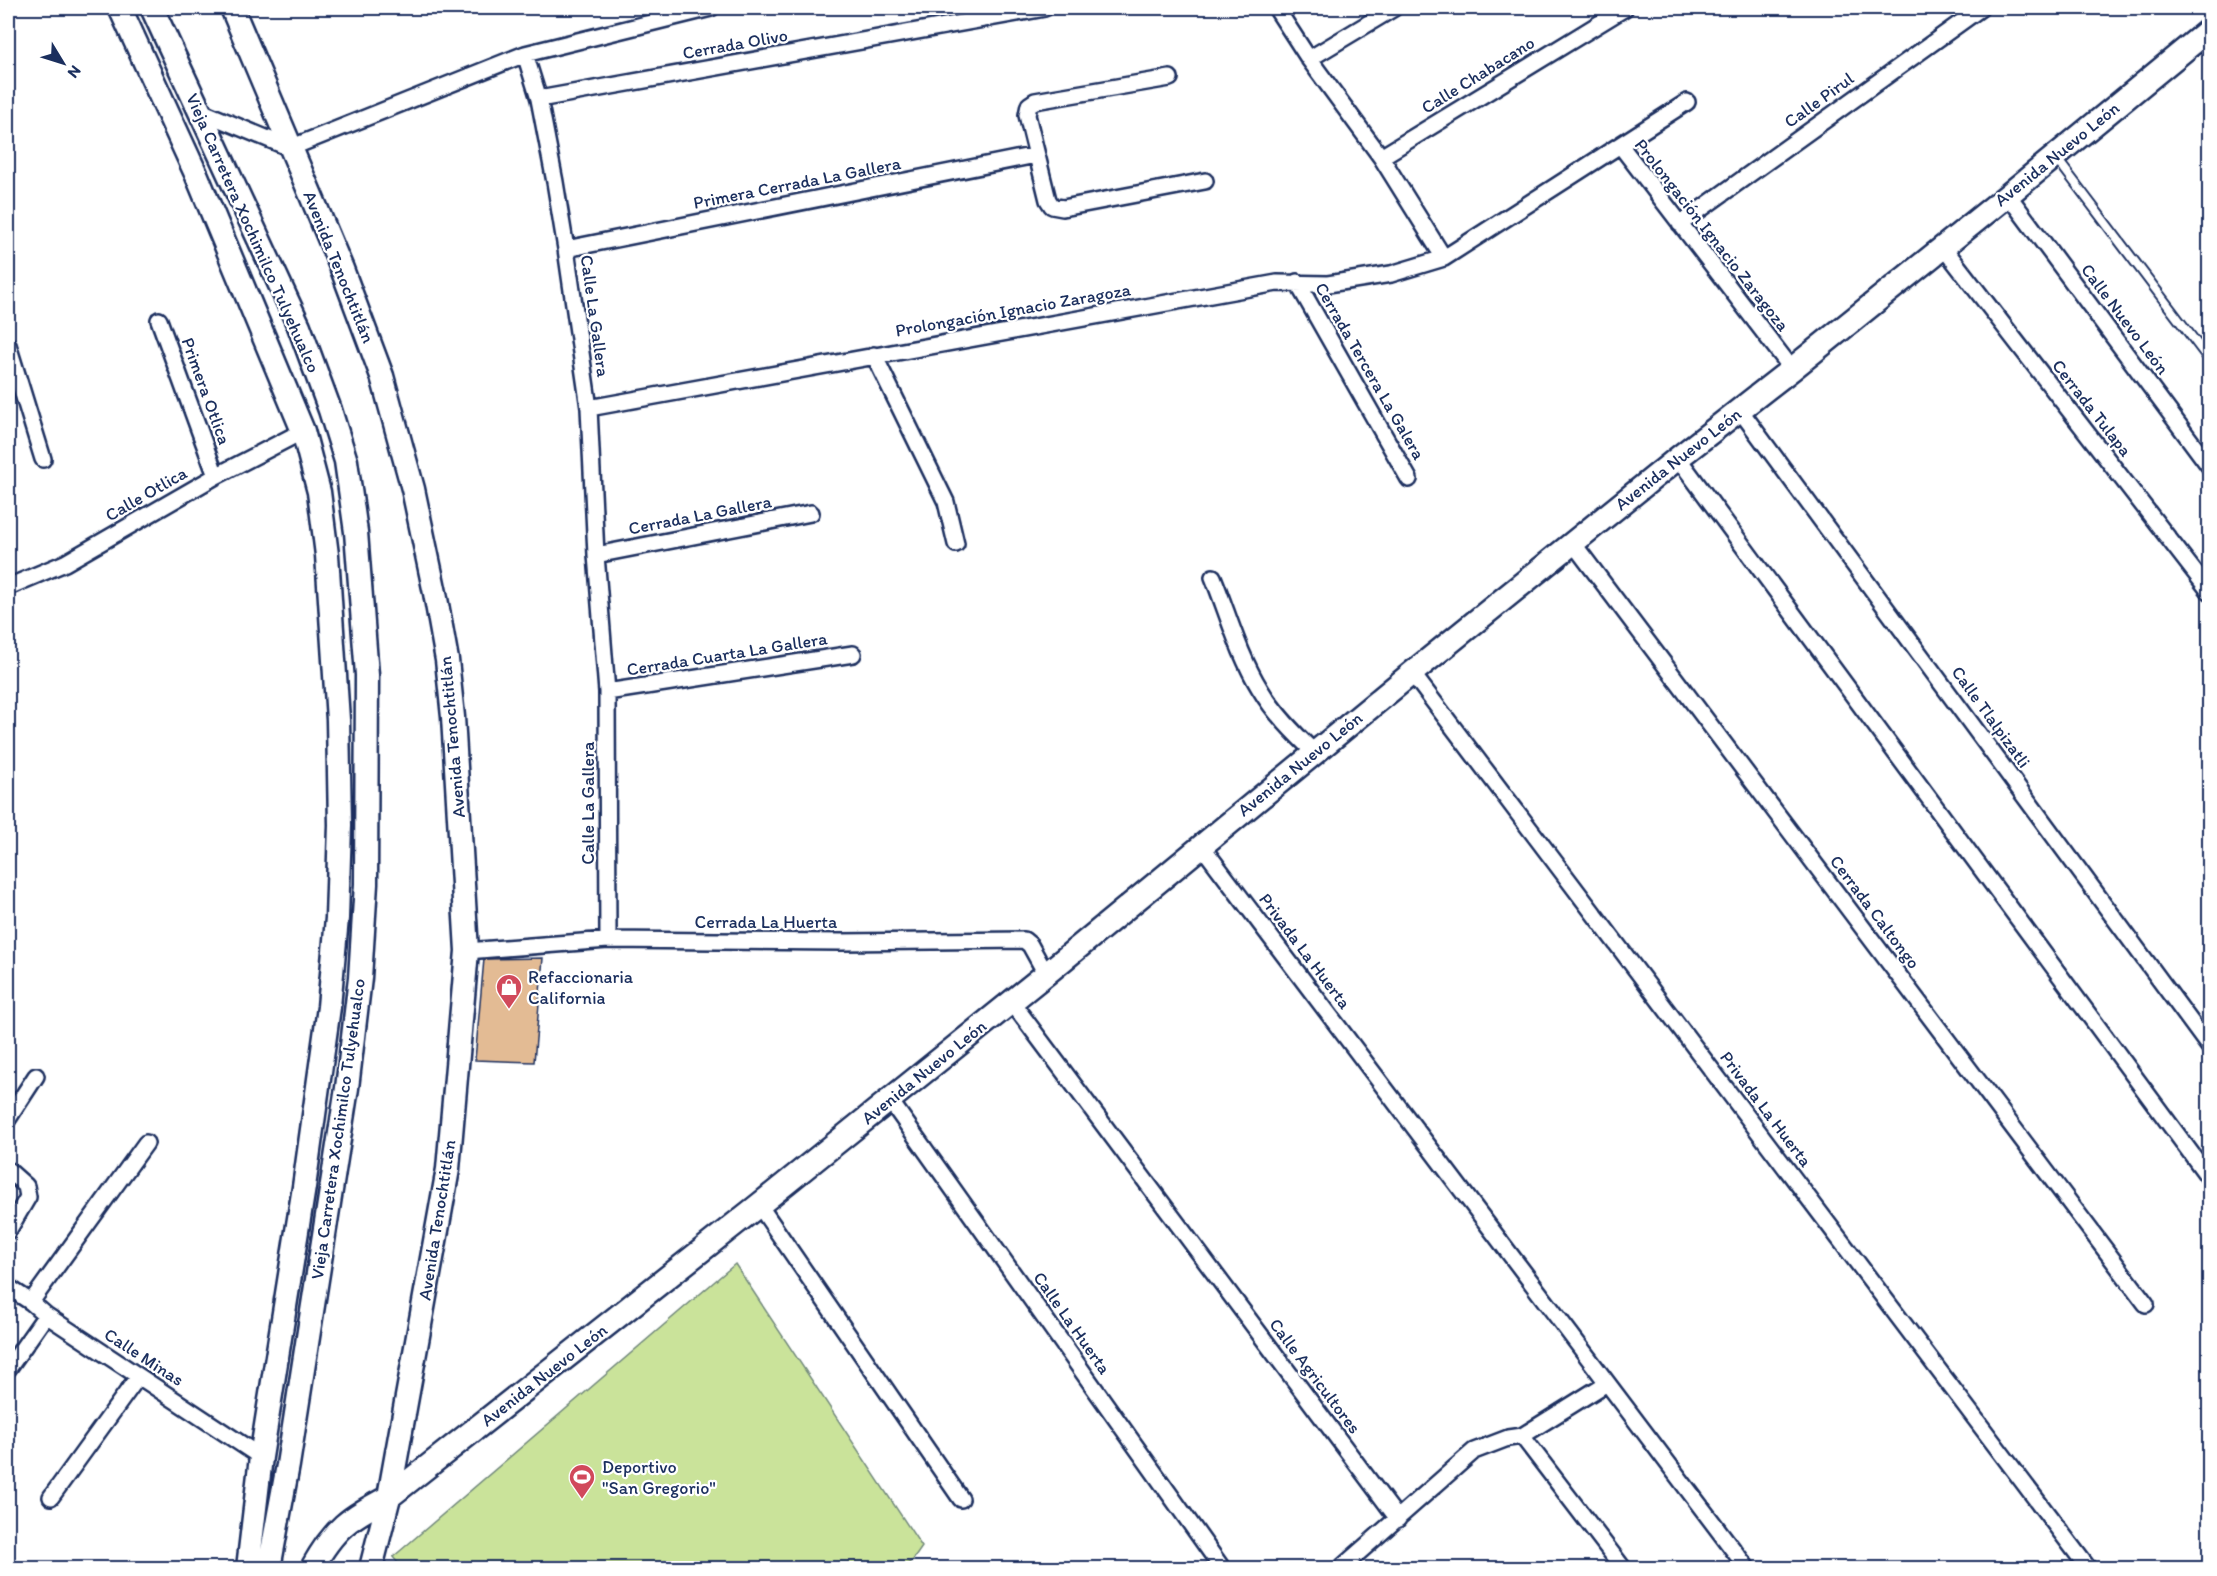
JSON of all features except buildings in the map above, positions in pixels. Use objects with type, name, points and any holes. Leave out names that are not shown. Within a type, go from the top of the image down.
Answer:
[{"type":"street","points":[[120,8],[197,176],[303,431],[319,492],[327,555],[338,720],[340,825],[337,918],[329,1007],[304,1187],[261,1457],[248,1569]]},
{"type":"street","name":"Vieja Carretera Xochimilco Tulyehualco","points":[[152,8],[299,326],[330,410],[346,461],[356,532],[367,675],[366,884],[360,978],[346,1099],[288,1465],[268,1569]]},
{"type":"street","name":"Avenida Tenochtitlán","points":[[232,8],[342,269],[382,376],[413,489],[435,594],[453,717],[467,951],[448,1169],[389,1497],[374,1567]]},
{"type":"street","points":[[198,110],[290,148],[525,54],[711,8]]},
{"type":"street","name":"Cerrada Olivo","points":[[539,99],[1045,8]]},
{"type":"street","points":[[1276,8],[1309,59],[1381,158],[1444,258]]},
{"type":"street","points":[[1309,59],[1394,8]]},
{"type":"street","name":"Calle Chabacano","points":[[1381,158],[1625,8]]},
{"type":"street","name":"Calle Pirul","points":[[1680,224],[1982,8]]},
{"type":"street","name":"Avenida Nuevo León","points":[[312,1569],[338,1529],[358,1514],[389,1497],[759,1205],[1678,458],[2206,36]]},
{"type":"street","name":"Calle La Gallera","points":[[525,54],[539,99],[566,249],[589,408],[596,555],[607,692],[608,940]]},
{"type":"street","points":[[1170,78],[1035,101],[1029,105],[1027,115],[1048,200],[1052,206],[1062,208],[1205,181]]},
{"type":"street","points":[[1620,145],[1687,102]]},
{"type":"street","name":"Prolongación Ignacio Zaragoza","points":[[589,408],[1277,282],[1328,284],[1391,274],[1444,258],[1620,145],[1792,369]]},
{"type":"street","name":"Primera Cerrada La Gallera","points":[[566,249],[1036,155]]},
{"type":"street","name":"Calle Nuevo León","points":[[2008,195],[2210,467]]},
{"type":"street","name":"Cerrada Tulapa","points":[[1943,247],[2210,592]]},
{"type":"street","name":"Cerrada Tercera La Galera","points":[[1297,282],[1409,479]]},
{"type":"street","name":"Primera Otlica","points":[[159,320],[216,476]]},
{"type":"street","points":[[8,345],[43,459]]},
{"type":"street","points":[[874,355],[946,502],[956,544]]},
{"type":"street","name":"Calle Tlalpizatli","points":[[1740,410],[2210,1048]]},
{"type":"street","name":"Calle Otlica","points":[[8,587],[65,563],[216,476],[303,431]]},
{"type":"street","points":[[1678,458],[2210,1179]]},
{"type":"street","name":"Cerrada La Gallera","points":[[596,555],[811,513]]},
{"type":"street","name":"Cerrada Caltongo","points":[[1573,543],[2146,1304]]},
{"type":"street","points":[[1213,577],[1260,690],[1292,732],[1315,753]]},
{"type":"street","name":"Cerrada Cuarta La Gallera","points":[[607,692],[853,654]]},
{"type":"street","name":"Privada La Huerta","points":[[1412,673],[2088,1569]]},
{"type":"street","name":"Privada La Huerta","points":[[1201,845],[1747,1569]]},
{"type":"street","name":"Cerrada La Huerta","points":[[467,951],[608,940],[842,942],[1024,940],[1030,945],[1046,974]]},
{"type":"street","name":"Calle Agricultores","points":[[1011,1001],[1398,1519]]},
{"type":"street","points":[[8,1119],[36,1076]]},
{"type":"street","name":"Calle La Huerta","points":[[890,1099],[1222,1569]]},
{"type":"street","points":[[31,1302],[146,1143]]},
{"type":"street","points":[[8,1170],[26,1186],[28,1197],[8,1231]]},
{"type":"street","points":[[759,1205],[961,1498]]},
{"type":"street","name":"Calle Minas","points":[[8,1287],[138,1377],[261,1457]]},
{"type":"street","points":[[8,1369],[46,1315]]},
{"type":"street","points":[[51,1497],[138,1377]]},
{"type":"street","points":[[1341,1569],[1474,1451],[1508,1438],[1522,1436],[1606,1383]]},
{"type":"street","points":[[1522,1436],[1623,1569]]},
{"type":"lane","points":[[2054,156],[2210,361]]},
{"type":"green space","points":[[735,1264],[922,1547],[913,1560],[901,1568],[402,1568],[393,1557]]},
{"type":"place","name":"Refaccionaria California","points":[[509,1010]]},
{"type":"place","name":"Deportivo \"San Gregorio\"","points":[[582,1500]]}]
